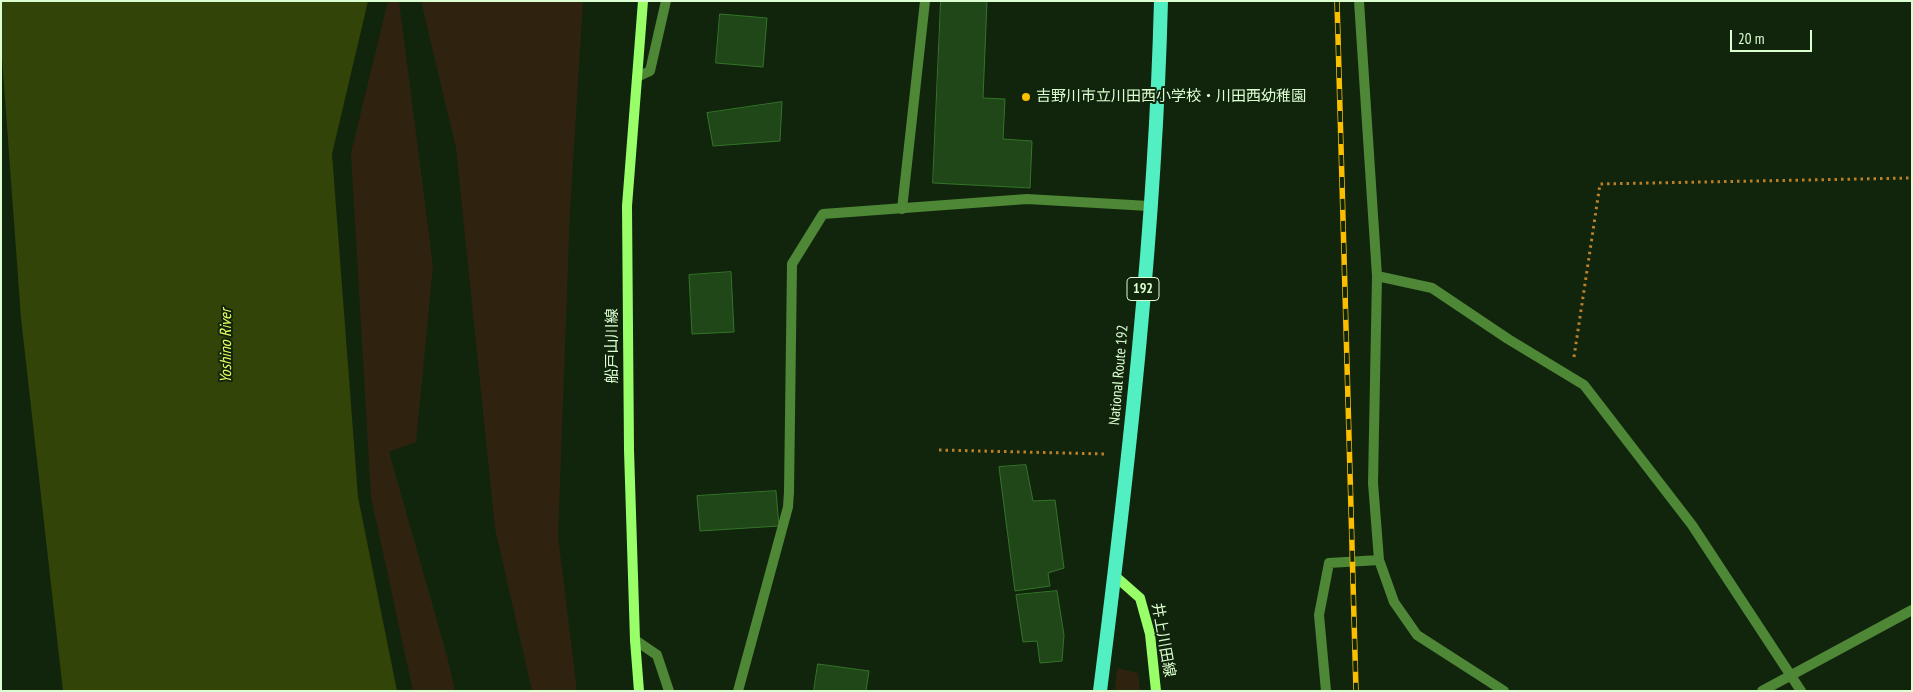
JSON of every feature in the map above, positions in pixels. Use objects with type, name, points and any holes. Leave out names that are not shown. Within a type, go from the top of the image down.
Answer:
[{"type":"highway","name":"National Route 192","points":[[1100,691],[1115,576],[1138,361],[1159,71],[1160,1]]},
{"type":"main road","name":"船戸山川線","points":[[639,691],[635,640],[629,450],[627,206],[643,1]]},
{"type":"main road","name":"井上川田線","points":[[1115,576],[1140,598],[1150,634],[1156,691]]},
{"type":"street","points":[[637,77],[650,71],[666,1]]},
{"type":"street","points":[[902,209],[924,1]]},
{"type":"street","points":[[1359,1],[1376,276],[1373,483],[1378,560],[1394,602],[1417,635],[1504,691]]},
{"type":"street","points":[[738,691],[788,507],[792,264],[823,214],[1027,199],[1149,206]]},
{"type":"street","points":[[1376,276],[1432,288],[1584,385],[1692,525],[1801,691]]},
{"type":"street","points":[[1326,691],[1319,615],[1329,563],[1378,560]]},
{"type":"street","points":[[1762,691],[1912,610]]},
{"type":"street","points":[[635,640],[657,655],[669,691]]},
{"type":"path","points":[[1571,377],[1600,184],[1912,178]]},
{"type":"path","points":[[939,450],[1107,454]]},
{"type":"shaded area","points":[[388,1],[399,1],[433,266],[416,442],[389,452],[447,656],[455,691],[413,691],[371,497],[351,153]]},
{"type":"shaded area","points":[[421,1],[583,1],[570,210],[558,536],[577,691],[532,691],[495,528],[456,148]]},
{"type":"shaded area","points":[[1117,668],[1138,673],[1140,691],[1115,691]]},
{"type":"water","name":"Yoshino River","points":[[1,1],[368,1],[332,154],[358,497],[397,691],[63,691],[21,318],[1,44]]},
{"type":"building","points":[[941,1],[987,1],[983,98],[1005,99],[1003,139],[1032,141],[1030,188],[933,183]]},
{"type":"building","points":[[720,14],[767,18],[763,67],[716,63]]},
{"type":"building","points":[[782,102],[780,141],[713,146],[707,113]]},
{"type":"building","points":[[731,272],[734,332],[692,334],[689,275]]},
{"type":"building","points":[[1026,465],[1033,501],[1055,500],[1064,568],[1048,573],[1050,586],[1015,591],[999,467]]},
{"type":"building","points":[[776,491],[779,526],[700,531],[697,496]]},
{"type":"building","points":[[1057,591],[1064,635],[1062,661],[1040,663],[1037,641],[1023,642],[1016,595]]},
{"type":"building","points":[[818,664],[869,671],[866,691],[814,691]]},
{"type":"railway","points":[[1337,1],[1356,691]]},
{"type":"place","name":"吉野川市立川田西小学校・川田西幼稚園","points":[[1026,97]]}]
